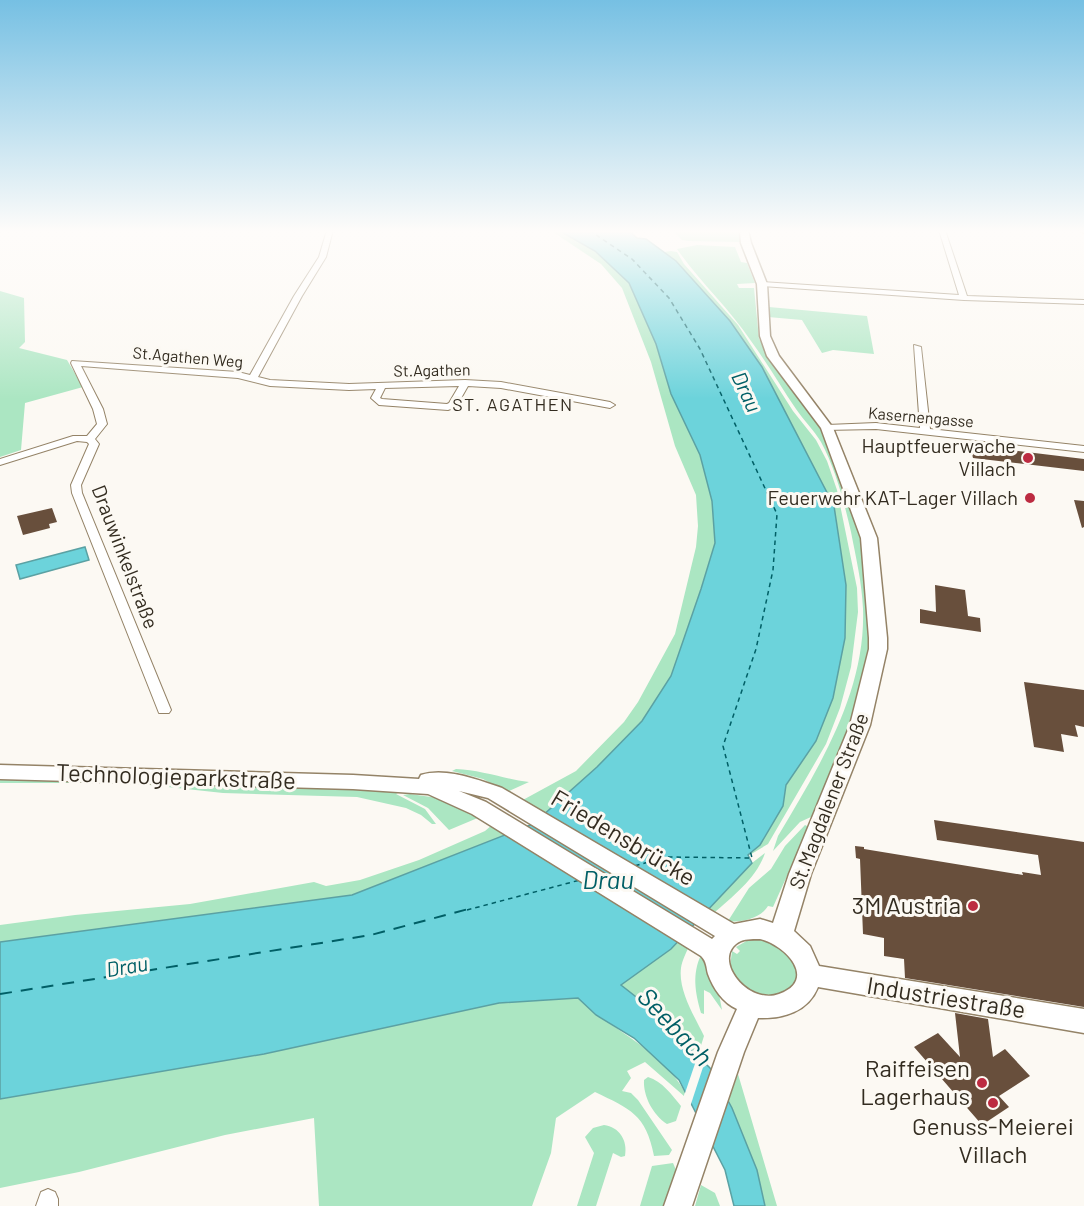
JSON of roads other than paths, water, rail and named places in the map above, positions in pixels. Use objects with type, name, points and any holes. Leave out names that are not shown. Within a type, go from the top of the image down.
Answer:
[{"type":"street","name":"St.Agathen Weg","points":[[90,440],[102,424],[98,409],[75,363],[253,378],[304,286]]},
{"type":"street","name":"St.Magdalener Straße","points":[[762,286],[763,325],[773,356],[826,428],[869,538],[878,649],[860,725],[800,874],[781,935]]},
{"type":"street","points":[[795,286],[964,298],[1084,302]]},
{"type":"street","points":[[960,286],[964,298]]},
{"type":"street","points":[[917,347],[925,431]]},
{"type":"street","name":"St.Agathen","points":[[253,378],[270,383],[299,385],[382,386],[465,383],[522,387],[610,405]]},
{"type":"street","points":[[382,386],[375,398],[379,402],[448,407],[453,405],[465,383]]},
{"type":"street","name":"Kasernengasse","points":[[826,428],[871,426],[1084,449]]},
{"type":"street","points":[[0,462],[76,438],[90,440]]},
{"type":"street","name":"Drauwinkelstraße","points":[[90,440],[94,444],[76,485],[77,493],[164,710]]},
{"type":"street","name":"Technologieparkstraße","points":[[0,772],[423,786],[487,800],[720,943]]},
{"type":"street","points":[[760,929],[781,935],[796,947],[805,959],[809,975],[801,996],[784,1006],[768,1009],[741,1001],[726,987],[720,976],[720,943],[744,930],[760,929]]},
{"type":"street","name":"Industriestraße","points":[[809,975],[1084,1021]]},
{"type":"street","points":[[678,1206],[731,1052],[751,1005]]},
{"type":"water","name":"Drau","points":[[630,286],[699,286],[730,321],[762,367],[834,506],[846,585],[845,638],[833,698],[816,741],[786,785],[783,806],[760,845],[748,855],[752,863],[671,949],[621,985],[640,1000],[710,1068],[732,1108],[757,1170],[765,1206],[734,1206],[725,1170],[679,1080],[634,1038],[596,1015],[578,998],[499,1003],[264,1054],[0,1099],[0,942],[352,895],[533,824],[597,767],[642,721],[671,676],[715,543],[712,501],[700,455],[671,394],[656,344]]},
{"type":"water","points":[[85,547],[89,560],[20,579],[16,565]]},
{"type":"place","name":"Hauptfeuerwache Villach","points":[[1028,458]]},
{"type":"place","name":"Feuerwehr KAT-Lager Villach","points":[[1030,498]]},
{"type":"place","name":"3M Austria","points":[[973,906]]},
{"type":"place","name":"Raiffeisen Lagerhaus","points":[[982,1083]]},
{"type":"place","name":"Genuss-Meierei Villach","points":[[993,1103]]},
{"type":"district","name":"ST. AGATHEN","points":[[513,405]]},
{"type":"water label","name":"Seebach","points":[[675,1027]]}]
